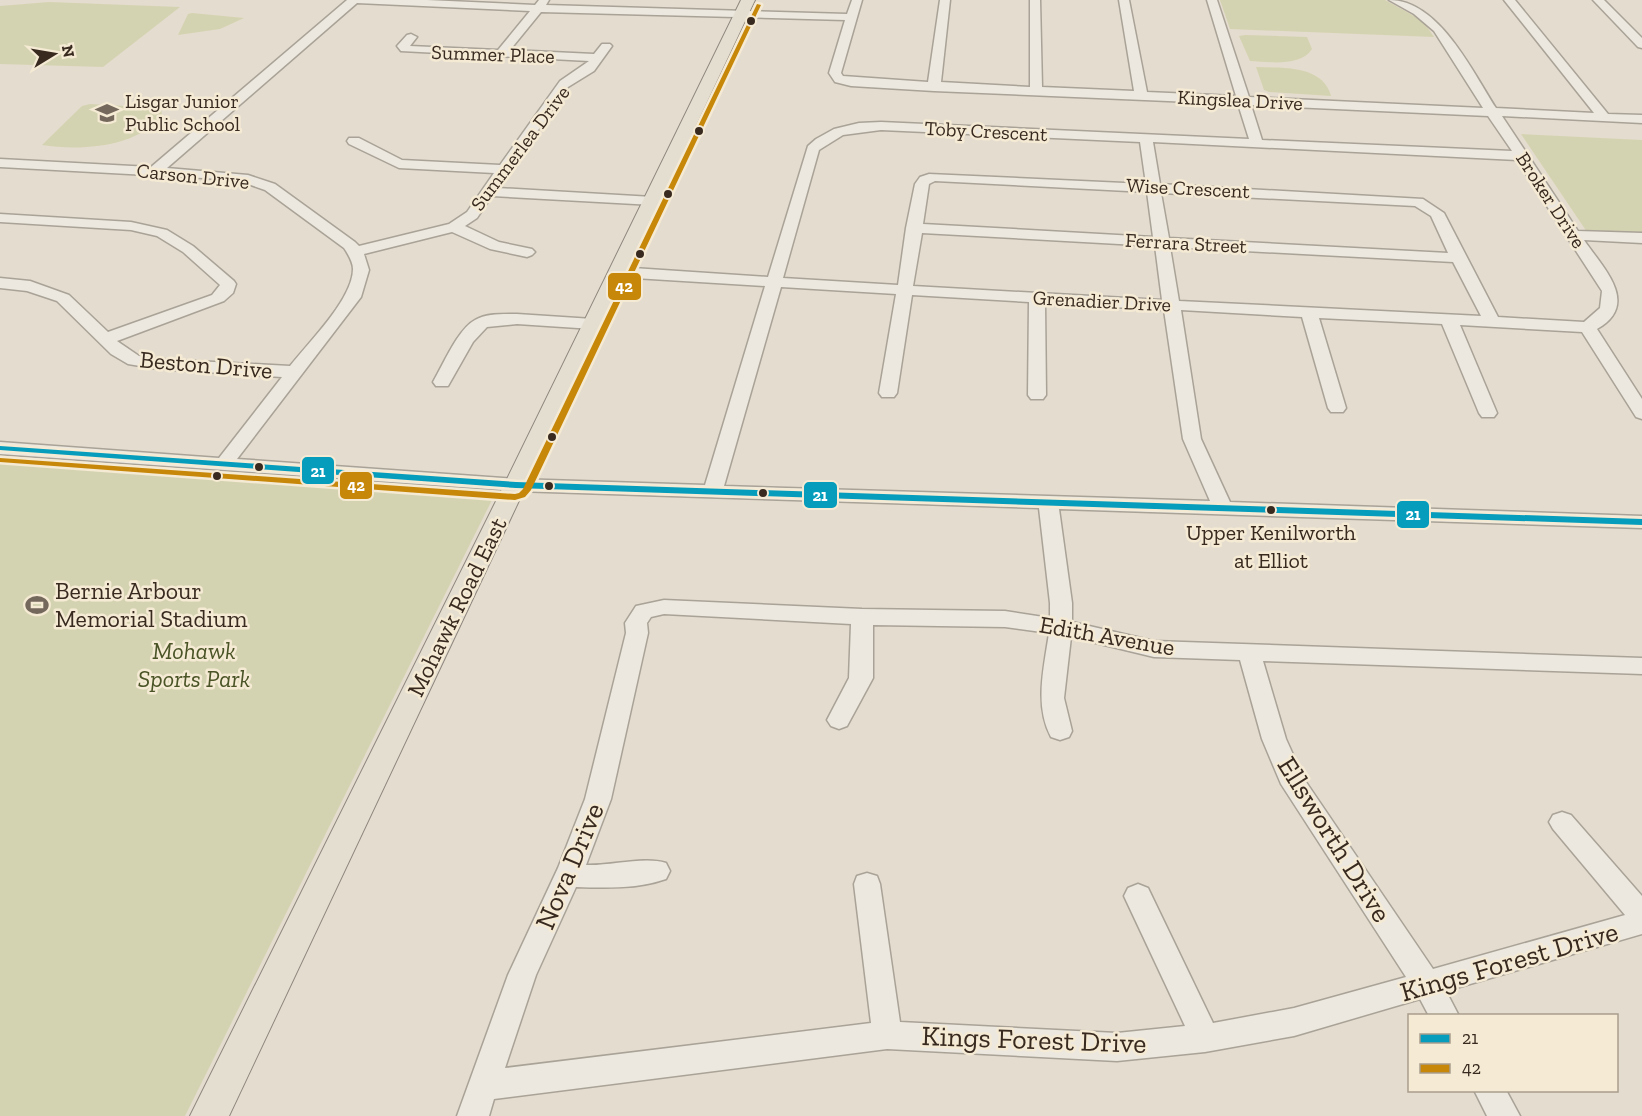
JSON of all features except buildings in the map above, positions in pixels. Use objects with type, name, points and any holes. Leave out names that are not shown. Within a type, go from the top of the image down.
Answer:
[{"type":"main road","name":"Mohawk Road East","points":[[209,1116],[516,485],[745,7]]},
{"type":"street","points":[[155,171],[354,0],[541,4],[626,12],[745,7],[852,17],[857,0]]},
{"type":"street","points":[[626,12],[634,0]]},
{"type":"street","points":[[934,87],[945,0]]},
{"type":"street","points":[[1035,0],[1036,91]]},
{"type":"street","points":[[1124,0],[1141,95]]},
{"type":"street","points":[[1212,0],[1257,144]]},
{"type":"street","name":"Broker Drive","points":[[1394,0],[1435,24],[1610,291],[1611,304],[1608,310],[1587,327]]},
{"type":"street","points":[[1509,0],[1604,117]]},
{"type":"street","points":[[1598,0],[1642,45]]},
{"type":"street","points":[[501,54],[541,4]]},
{"type":"street","name":"Kingslea Drive","points":[[852,17],[835,71],[839,79],[853,83],[1642,119]]},
{"type":"street","name":"Summer Place","points":[[411,37],[403,46],[404,48],[596,58]]},
{"type":"street","name":"Summerlea Drive","points":[[355,252],[454,227],[472,215],[556,94],[564,84],[590,68],[606,46]]},
{"type":"street","name":"Toby Crescent","points":[[713,491],[813,149],[818,142],[836,133],[859,127],[880,126],[1522,156]]},
{"type":"street","points":[[1146,139],[1191,439],[1223,509]]},
{"type":"street","points":[[354,141],[392,163],[412,169],[505,170]]},
{"type":"street","name":"Carson Drive","points":[[0,163],[228,175],[260,183],[279,192],[331,229],[350,244],[355,252]]},
{"type":"street","name":"Wise Crescent","points":[[888,393],[913,228],[922,184],[925,180],[934,177],[1418,202],[1437,213],[1492,322]]},
{"type":"street","points":[[489,192],[653,201]]},
{"type":"street","points":[[0,218],[131,226],[162,232],[188,249],[228,284],[228,290],[218,298],[106,339]]},
{"type":"street","points":[[454,227],[495,246],[527,252]]},
{"type":"street","name":"Ferrara Street","points":[[913,228],[1458,258]]},
{"type":"street","points":[[1574,235],[1642,238]]},
{"type":"street","points":[[223,465],[353,297],[361,270],[355,252]]},
{"type":"street","name":"Grenadier Drive","points":[[618,272],[1587,327]]},
{"type":"street","name":"Beston Drive","points":[[0,283],[30,286],[63,298],[124,355],[146,362],[295,372]]},
{"type":"street","points":[[1037,297],[1037,395]]},
{"type":"street","points":[[1309,312],[1337,408]]},
{"type":"street","points":[[442,382],[474,330],[487,320],[593,324]]},
{"type":"street","points":[[1449,320],[1488,413]]},
{"type":"street","points":[[1587,327],[1641,410]]},
{"type":"street","points":[[0,448],[516,485],[1642,522]]},
{"type":"street","points":[[1048,504],[1061,603],[1061,628],[1052,698],[1060,732]]},
{"type":"street","name":"Edith Avenue","points":[[644,611],[664,607],[862,617],[1005,619],[1061,628],[1154,649],[1642,666]]},
{"type":"street","name":"Nova Drive","points":[[473,1116],[522,975],[567,876],[598,799],[637,633],[636,623],[644,611]]},
{"type":"street","points":[[838,720],[861,678],[862,617]]},
{"type":"street","name":"Ellsworth Drive","points":[[1249,652],[1274,740],[1294,784],[1444,1014]]},
{"type":"street","points":[[1562,822],[1642,915]]},
{"type":"street","points":[[567,876],[606,877],[657,871]]},
{"type":"street","points":[[867,884],[887,1035]]},
{"type":"street","points":[[1138,896],[1205,1038]]},
{"type":"street","name":"Kings Forest Drive","points":[[485,1084],[644,1067],[887,1035],[1117,1047],[1205,1038],[1294,1022],[1642,922]]},
{"type":"street","points":[[1490,1092],[1504,1116]]},
{"type":"green space","points":[[1220,0],[1385,0],[1416,17],[1425,24],[1434,37],[1230,29]]},
{"type":"green space","points":[[49,2],[180,7],[103,67],[0,64],[0,6]]},
{"type":"green space","points":[[188,14],[244,18],[220,29],[178,35]]},
{"type":"green space","points":[[1239,36],[1307,37],[1312,49],[1307,55],[1292,61],[1250,61]]},
{"type":"green space","points":[[1256,67],[1289,68],[1311,73],[1327,86],[1331,96],[1269,92],[1264,90]]},
{"type":"green space","points":[[90,104],[161,108],[162,115],[151,126],[123,141],[90,147],[42,145],[82,106]]},
{"type":"green space","points":[[1521,134],[1642,140],[1642,235],[1587,232]]},
{"type":"green space","name":"Mohawk Sports Park","points":[[0,457],[494,496],[185,1116],[0,1116]]},
{"type":"transit line","name":"42","points":[[0,460],[515,497],[522,495],[527,490],[759,5]]},
{"type":"transit line","name":"21","points":[[0,448],[516,485],[1642,522]]},
{"type":"place","name":"Lisgar Junior Public School","points":[[107,113]]},
{"type":"place","name":"Upper Kenilworth at Elliot","points":[[1271,510]]},
{"type":"place","name":"Bernie Arbour Memorial Stadium","points":[[37,605]]}]
